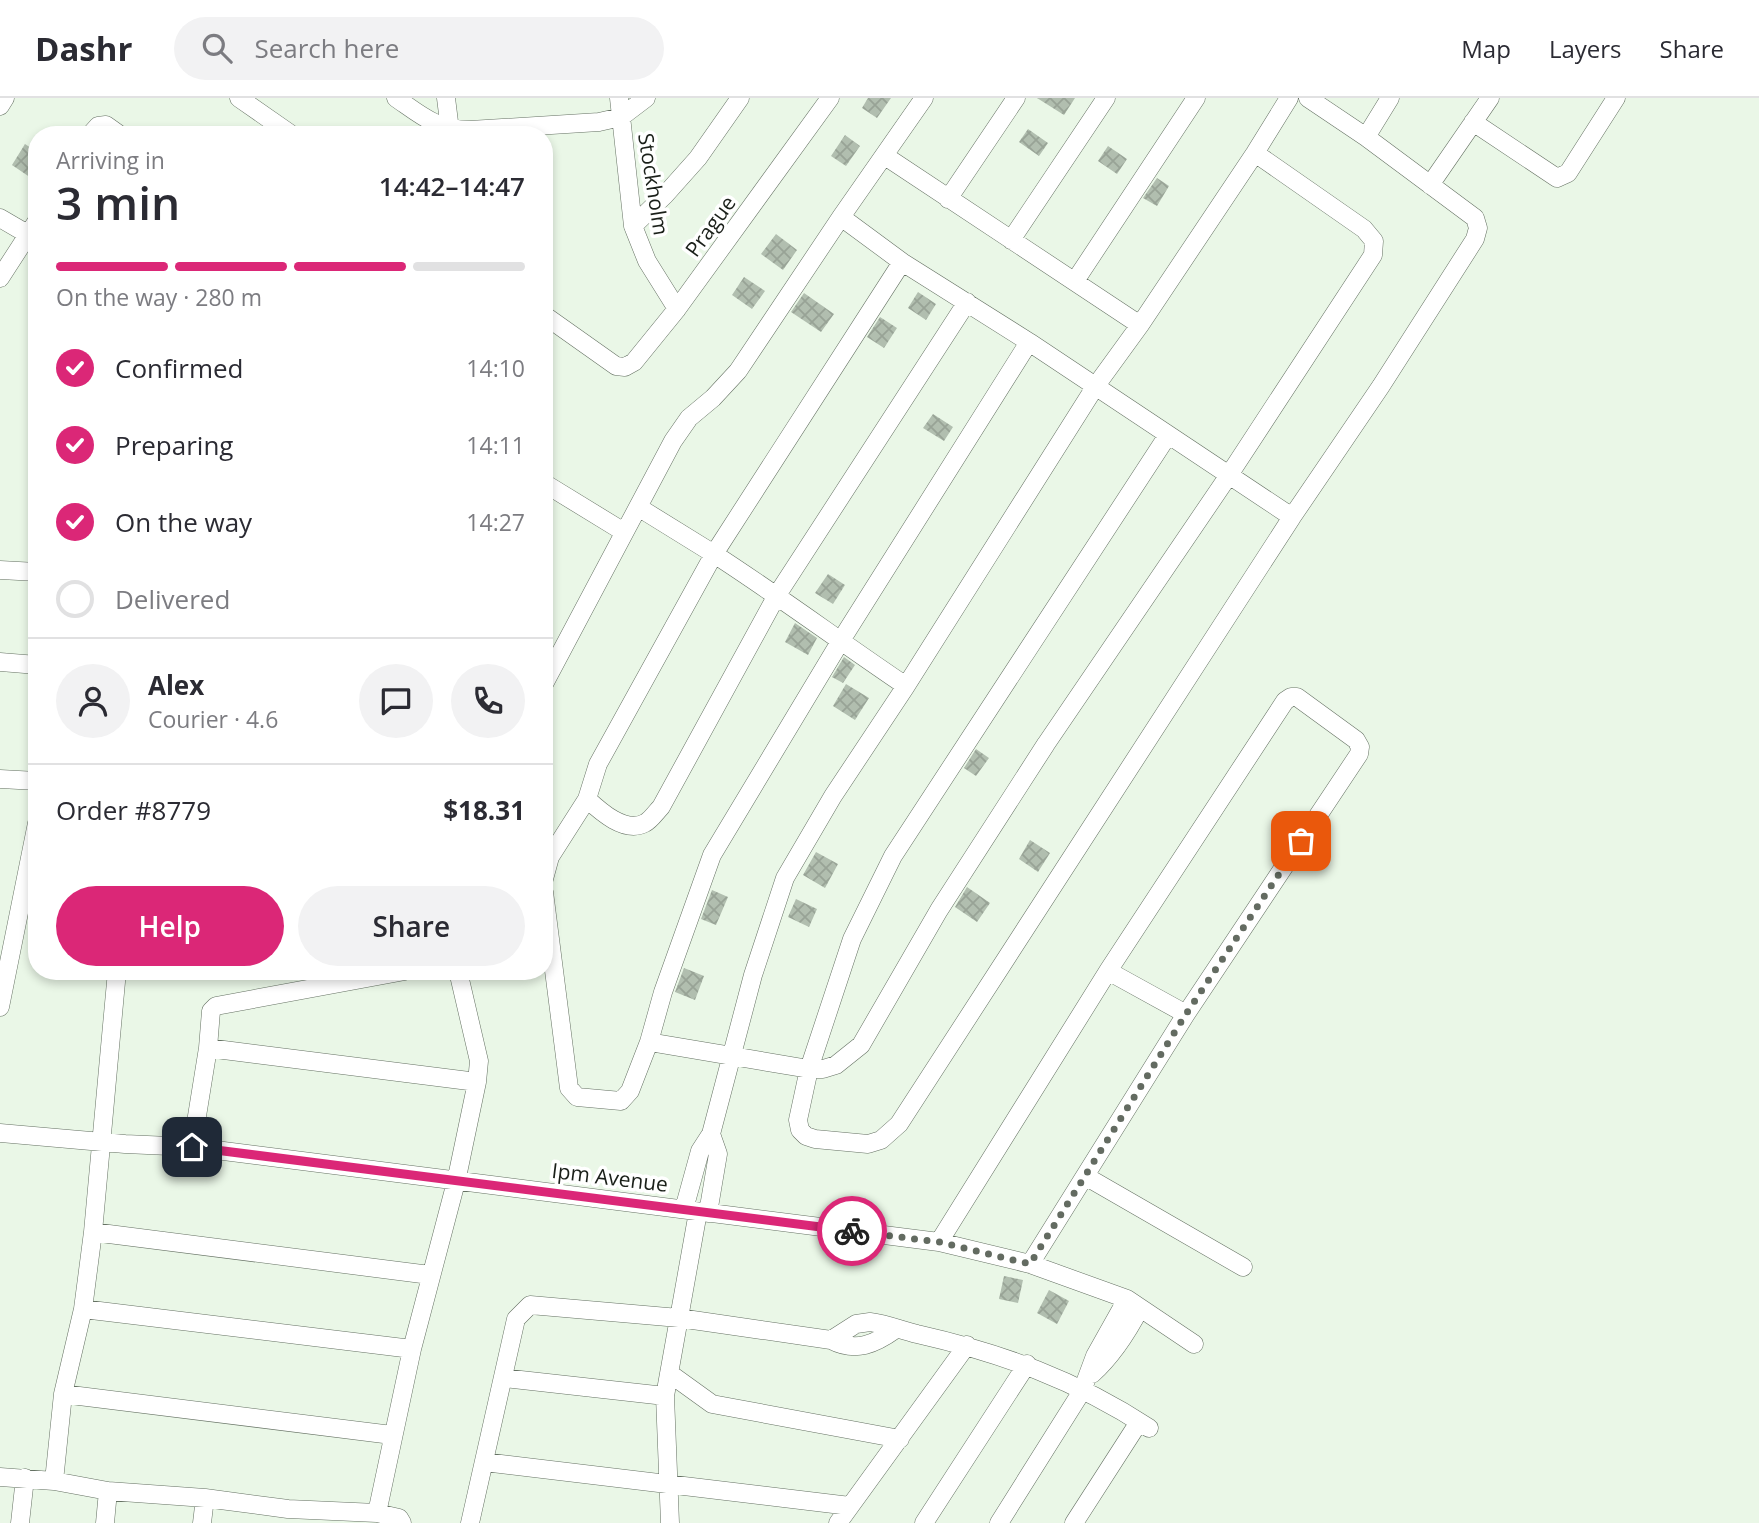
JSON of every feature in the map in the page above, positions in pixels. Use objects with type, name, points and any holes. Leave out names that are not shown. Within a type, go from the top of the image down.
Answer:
[{"type":"street","points":[[0,106],[5,98]]},
{"type":"street","points":[[239,98],[279,126]]},
{"type":"street","points":[[396,98],[440,126]]},
{"type":"street","points":[[442,126],[446,98]]},
{"type":"street","name":"Stockholm","points":[[619,98],[633,226],[646,261],[677,309]]},
{"type":"street","points":[[473,126],[599,122],[621,117],[646,98]]},
{"type":"street","points":[[633,226],[698,158],[740,98]]},
{"type":"street","name":"Prague","points":[[553,321],[616,366],[625,367],[634,362],[677,309],[830,98]]},
{"type":"street","points":[[553,667],[673,441],[689,418],[713,398],[738,371],[924,98]]},
{"type":"street","points":[[948,198],[1016,98]]},
{"type":"street","points":[[1012,240],[1106,98]]},
{"type":"street","points":[[1075,281],[1196,98]]},
{"type":"street","points":[[670,1523],[665,1396],[697,1211],[718,1154],[711,1134],[752,975],[785,878],[833,796],[906,686],[1095,387],[1140,325],[1289,98]]},
{"type":"street","points":[[1168,435],[893,856],[852,939],[809,1069],[798,1120],[800,1130],[806,1136],[836,1142],[869,1144],[890,1134],[899,1124],[1292,517],[1475,240],[1478,228],[1475,218],[1366,136],[1308,98]]},
{"type":"street","points":[[1366,136],[1390,98]]},
{"type":"street","points":[[1430,184],[1490,98]]},
{"type":"street","points":[[1474,122],[1557,178],[1568,173],[1616,98]]},
{"type":"street","points":[[649,1042],[809,1069],[836,1065],[860,1045],[939,910],[1038,755],[1229,475],[1373,255],[1374,241],[1364,229],[1255,153]]},
{"type":"street","points":[[885,156],[1140,325]]},
{"type":"street","points":[[841,217],[902,262],[1029,342],[1292,517]]},
{"type":"street","points":[[0,218],[28,230]]},
{"type":"street","points":[[0,278],[28,240]]},
{"type":"street","points":[[553,853],[587,799],[598,764],[714,554],[902,262]]},
{"type":"street","points":[[587,799],[603,815],[630,826],[644,823],[661,807],[778,595],[967,302]]},
{"type":"street","points":[[553,963],[569,1088],[577,1097],[621,1101],[630,1091],[649,1042],[663,992],[712,855],[840,642],[1029,342]]},
{"type":"street","points":[[553,489],[624,532]]},
{"type":"street","points":[[638,506],[778,595],[840,642],[906,686]]},
{"type":"street","points":[[0,570],[28,572]]},
{"type":"street","points":[[0,662],[28,664]]},
{"type":"street","points":[[939,1242],[1108,971],[1285,701],[1297,697],[1356,740],[1360,747],[1359,754],[1186,1014],[1030,1264]]},
{"type":"street","points":[[0,779],[28,781]]},
{"type":"street","points":[[0,1007],[28,869]]},
{"type":"street","points":[[1108,971],[1186,1014]]},
{"type":"street","points":[[54,1481],[64,1394],[83,1309],[93,1232],[116,980]]},
{"type":"street","points":[[192,1147],[208,1048],[211,1011],[216,1006],[356,980]]},
{"type":"street","points":[[377,1513],[392,1435],[430,1275],[456,1182],[477,1082],[479,1061],[460,980]]},
{"type":"street","points":[[208,1048],[477,1082]]},
{"type":"street","name":"Ipm Avenue","points":[[0,1133],[192,1147],[939,1242],[1030,1264],[1133,1303],[1194,1344]]},
{"type":"street","points":[[1085,1176],[1242,1267]]},
{"type":"street","points":[[93,1232],[430,1275]]},
{"type":"street","points":[[999,1523],[1086,1384],[1096,1356],[1133,1303]]},
{"type":"street","points":[[470,1523],[516,1318],[530,1305],[679,1318],[831,1340],[856,1324],[870,1322],[967,1345],[1086,1384],[1144,1425],[1074,1523]]},
{"type":"street","points":[[83,1309],[412,1349]]},
{"type":"street","points":[[838,1523],[967,1345]]},
{"type":"street","points":[[924,1523],[1027,1364]]},
{"type":"street","points":[[670,1373],[712,1404],[900,1439]]},
{"type":"street","points":[[503,1378],[665,1396]]},
{"type":"street","points":[[64,1394],[392,1435]]},
{"type":"street","points":[[484,1462],[850,1506]]},
{"type":"street","points":[[0,1476],[54,1481],[108,1491],[205,1498],[288,1516],[377,1513],[399,1518],[402,1523]]},
{"type":"street","points":[[20,1523],[25,1479]]},
{"type":"street","points":[[106,1523],[108,1491]]},
{"type":"street","points":[[202,1523],[205,1498]]},
{"type":"building","points":[[868,98],[891,98],[877,118],[862,108]]},
{"type":"building","points":[[1037,98],[1075,98],[1064,115]]},
{"type":"building","points":[[1028,129],[1048,143],[1039,156],[1019,142]]},
{"type":"building","points":[[845,135],[860,146],[846,166],[831,156]]},
{"type":"building","points":[[25,144],[28,146],[28,176],[12,165]]},
{"type":"building","points":[[1108,146],[1127,159],[1117,174],[1098,161]]},
{"type":"building","points":[[1157,178],[1169,186],[1157,206],[1143,198]]},
{"type":"building","points":[[776,234],[797,250],[783,270],[761,254]]},
{"type":"building","points":[[744,277],[765,291],[752,309],[732,295]]},
{"type":"building","points":[[918,292],[936,304],[926,320],[908,308]]},
{"type":"building","points":[[804,293],[834,314],[821,332],[791,312]]},
{"type":"building","points":[[880,317],[897,328],[884,348],[867,337]]},
{"type":"building","points":[[933,414],[953,427],[944,441],[923,428]]},
{"type":"building","points":[[828,574],[845,585],[833,604],[815,593]]},
{"type":"building","points":[[795,623],[817,638],[808,655],[785,642]]},
{"type":"building","points":[[844,657],[855,665],[843,683],[832,677]]},
{"type":"building","points":[[846,684],[869,698],[855,720],[833,706]]},
{"type":"building","points":[[976,749],[989,758],[976,776],[964,768]]},
{"type":"building","points":[[1030,840],[1050,853],[1038,872],[1019,859]]},
{"type":"building","points":[[816,852],[838,864],[825,888],[803,875]]},
{"type":"building","points":[[967,887],[990,903],[977,922],[955,907]]},
{"type":"building","points":[[712,890],[728,897],[716,925],[701,919]]},
{"type":"building","points":[[796,899],[817,909],[809,927],[788,917]]},
{"type":"building","points":[[684,968],[704,976],[695,1000],[675,992]]},
{"type":"building","points":[[1004,1276],[1023,1280],[1018,1303],[999,1299]]},
{"type":"building","points":[[1049,1290],[1069,1301],[1057,1324],[1037,1313]]},
{"type":"way so far","points":[[852,1231],[939,1242],[1030,1264],[1186,1014],[1301,841]]},
{"type":"route","points":[[192,1147],[852,1231]]}]
